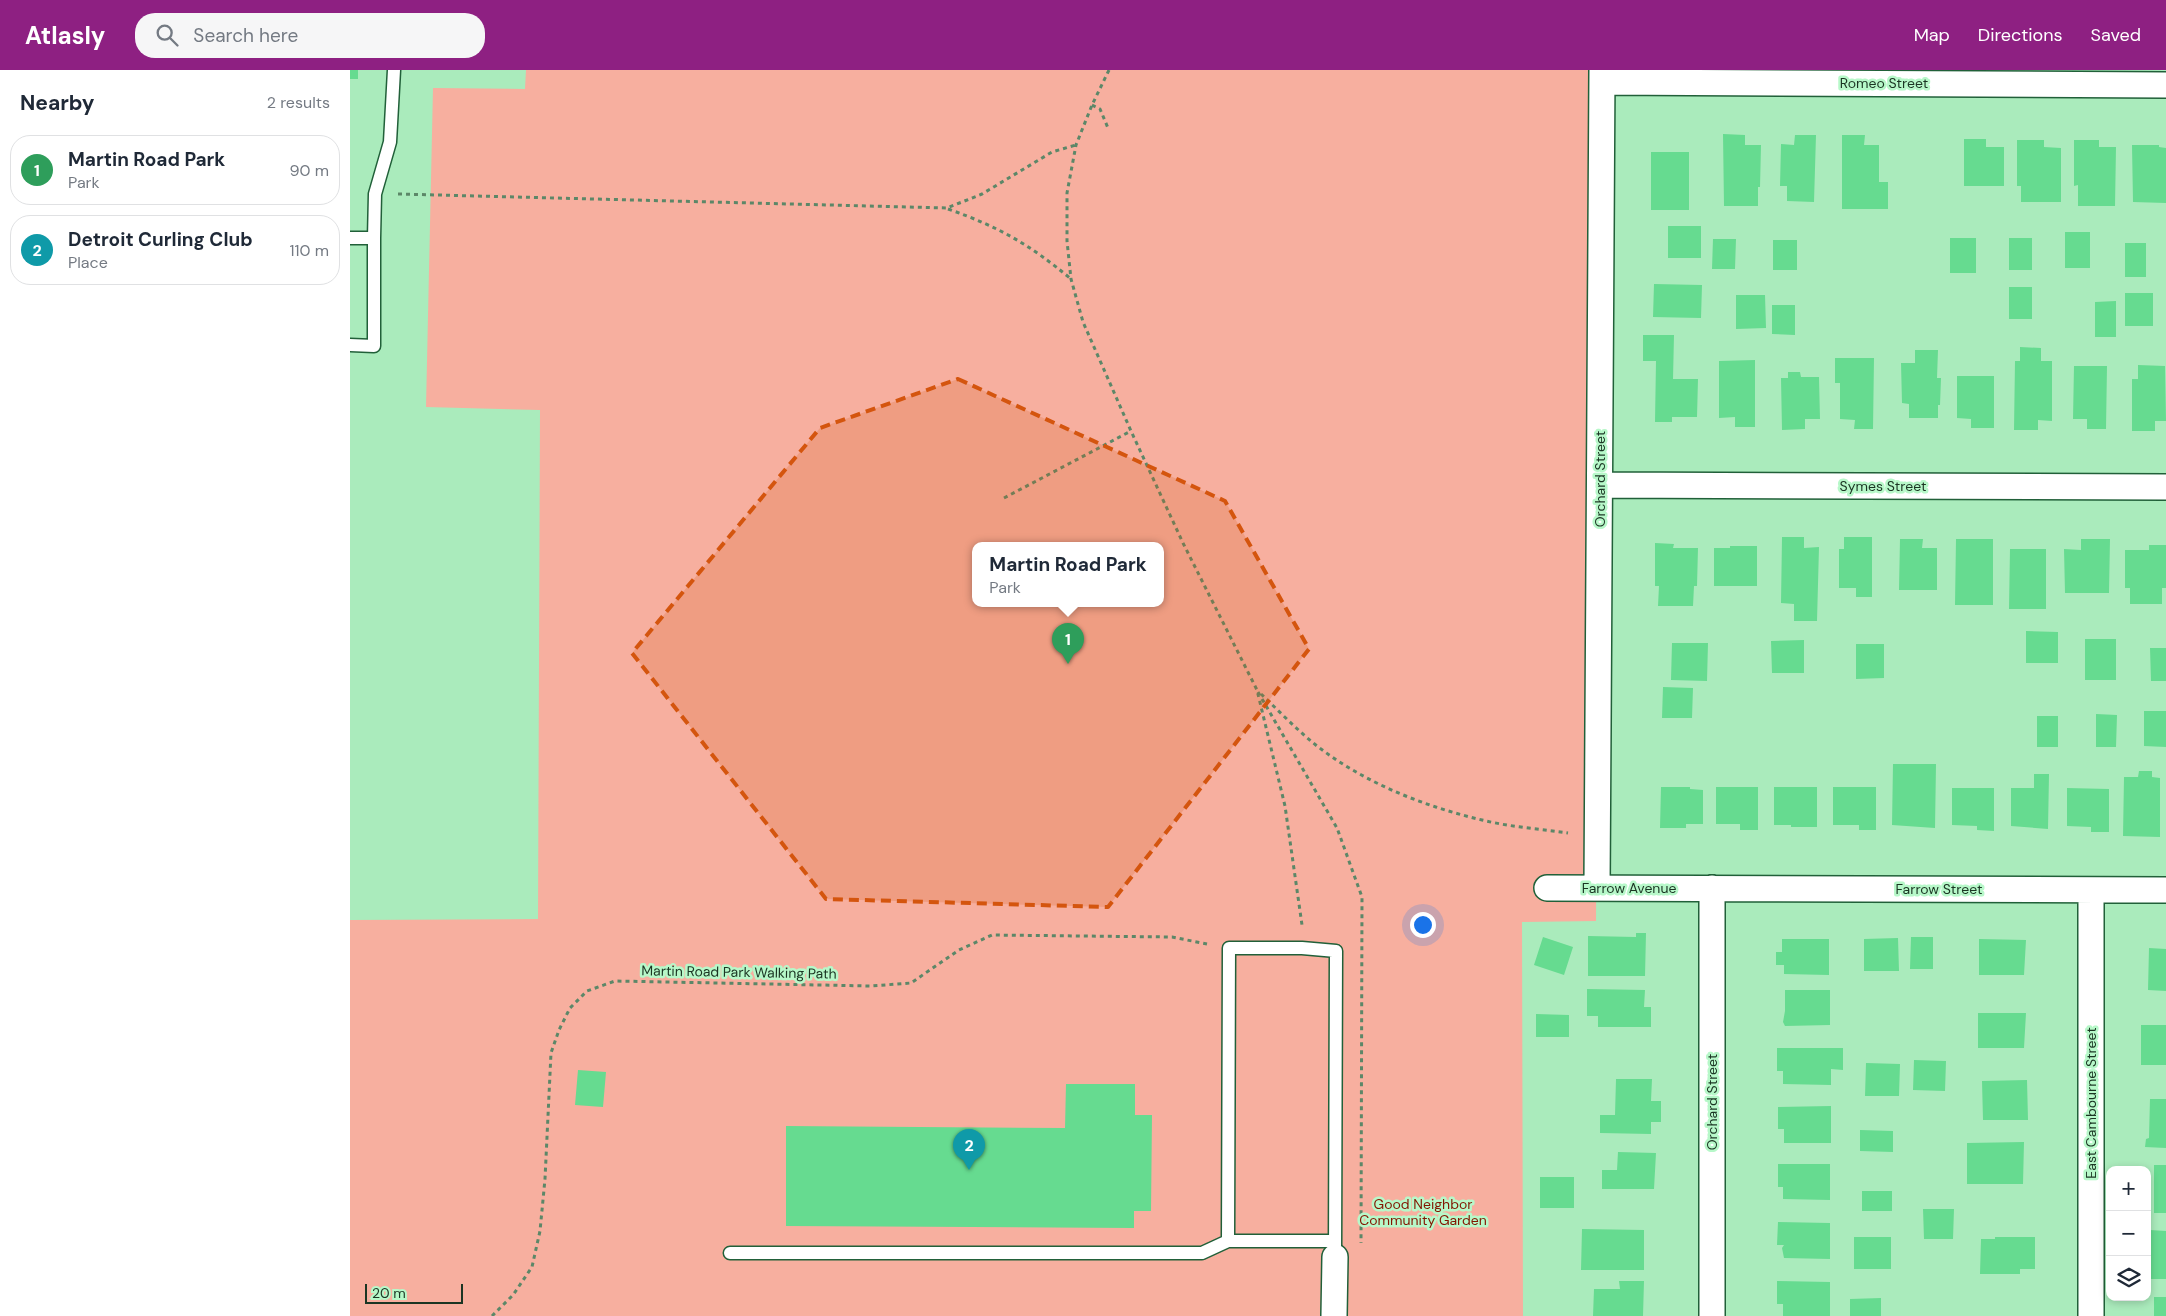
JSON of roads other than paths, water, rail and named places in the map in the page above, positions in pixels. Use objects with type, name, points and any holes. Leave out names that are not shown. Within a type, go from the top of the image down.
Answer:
[{"type":"street","name":"Romeo Street","points":[[1602,76],[2166,85]]},
{"type":"street","name":"Orchard Street","points":[[1598,888],[1602,76]]},
{"type":"street","name":"Symes Street","points":[[1600,485],[2166,487]]},
{"type":"street","name":"Farrow Avenue","points":[[1547,888],[1712,888]]},
{"type":"street","name":"Orchard Street","points":[[1712,888],[1712,1316]]},
{"type":"street","name":"Farrow Street","points":[[1712,888],[2166,890]]},
{"type":"street","name":"East Cambourne Street","points":[[2091,890],[2091,1316]]},
{"type":"street","points":[[1334,1316],[1335,1249]]},
{"type":"lane","points":[[350,345],[374,346],[374,194],[390,142],[394,70]]},
{"type":"lane","points":[[350,238],[374,238]]},
{"type":"lane","points":[[730,1254],[1202,1253],[1228,1241],[1335,1249],[1336,951],[1302,948],[1229,948],[1228,1241]]},
{"type":"place","name":"Martin Road Park","points":[[1068,664]]},
{"type":"place","name":"Detroit Curling Club","points":[[969,1170]]},
{"type":"park label","name":"Good Neighbor Community Garden","points":[[1423,1212]]}]
